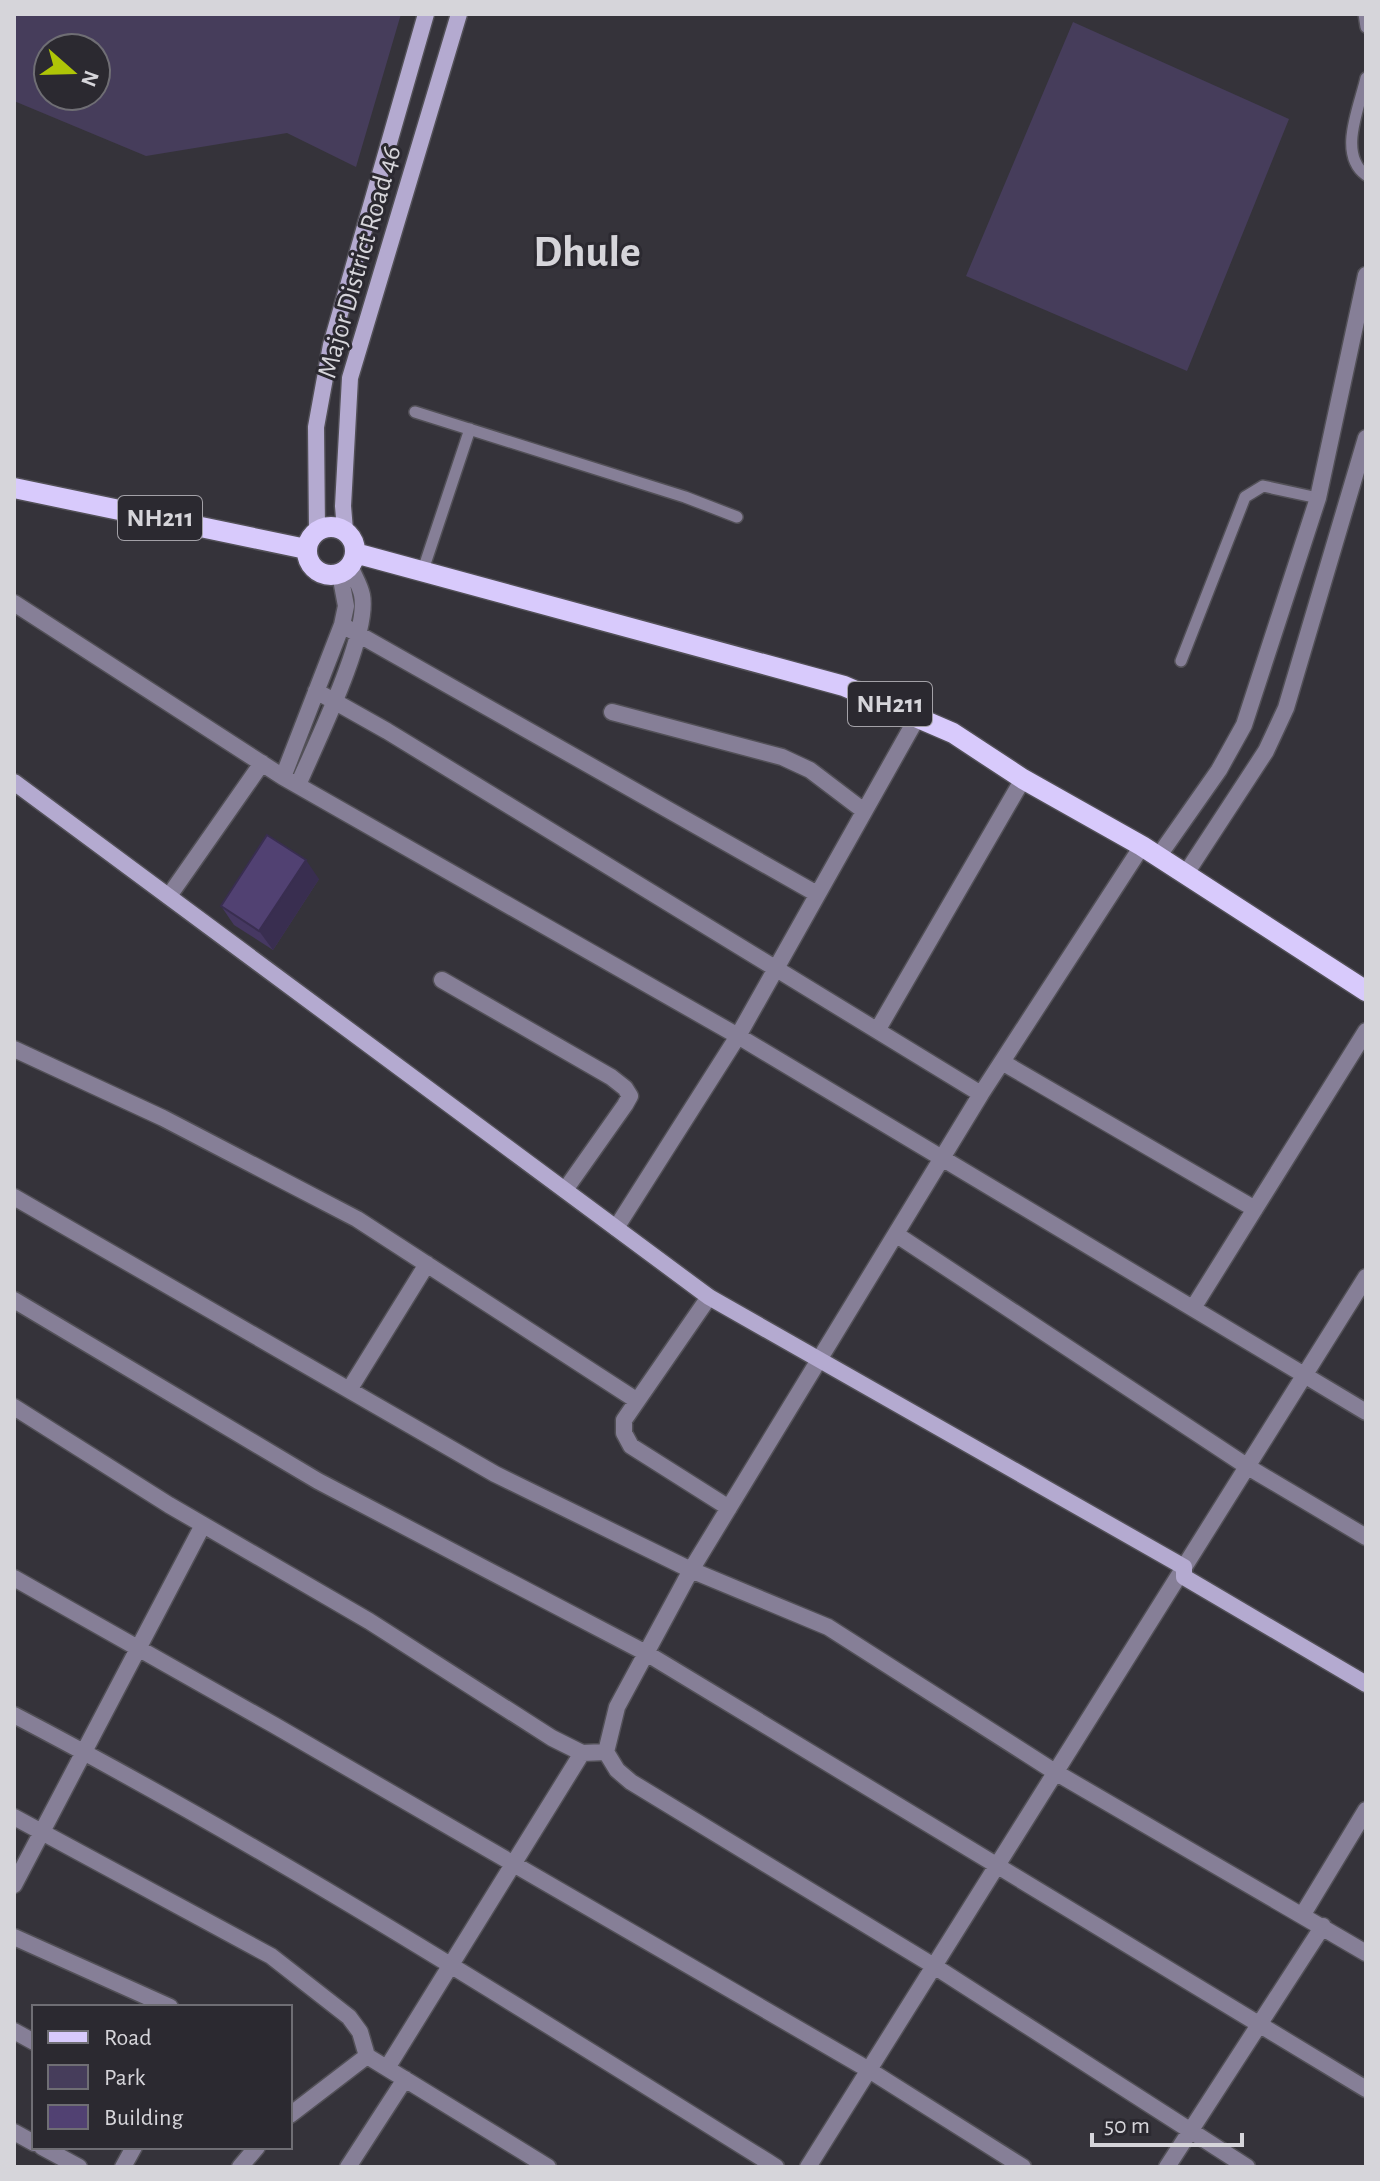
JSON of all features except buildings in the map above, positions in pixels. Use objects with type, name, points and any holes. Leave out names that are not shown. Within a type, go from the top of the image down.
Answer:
[{"type":"main road","name":"Major District Road 46","points":[[317,530],[316,427],[331,345],[426,14]]},
{"type":"main road","name":"Major District Road 46","points":[[345,530],[343,506],[350,378],[459,14]]},
{"type":"main road","name":"NH211","points":[[14,488],[306,549]]},
{"type":"main road","points":[[326,526],[345,530],[352,537],[348,564],[328,575],[316,571],[308,561],[306,549],[310,538],[326,526]]},
{"type":"main road","name":"NH211","points":[[348,564],[423,570],[844,686],[918,716],[953,733],[1023,779],[1150,852],[1366,991]]},
{"type":"main road","points":[[14,782],[709,1297],[1184,1567],[1184,1577],[1366,1684]]},
{"type":"street","points":[[1247,2167],[934,1966],[631,1782],[617,1770],[606,1752],[617,1707],[691,1570],[981,1094],[1150,852],[1219,770],[1244,725],[1318,498],[1366,275]]},
{"type":"street","points":[[1185,875],[1266,751],[1286,708],[1366,438]]},
{"type":"street","points":[[283,777],[342,625],[348,564]]},
{"type":"street","points":[[298,785],[335,700],[359,634],[362,596],[348,564]]},
{"type":"street","points":[[14,603],[283,777],[738,1036],[1366,1412]]},
{"type":"street","points":[[342,625],[817,894]]},
{"type":"street","points":[[316,691],[981,1094]]},
{"type":"street","points":[[612,712],[782,757],[810,770],[864,811]]},
{"type":"street","points":[[616,1228],[738,1036],[918,716]]},
{"type":"street","points":[[169,896],[262,763]]},
{"type":"street","points":[[878,1029],[1023,779]]},
{"type":"street","points":[[442,980],[611,1077],[630,1096],[565,1190]]},
{"type":"street","points":[[1193,1308],[1366,1031]]},
{"type":"street","points":[[14,1049],[229,1151],[357,1219],[636,1400]]},
{"type":"street","points":[[1002,1062],[1255,1209]]},
{"type":"street","points":[[14,1197],[495,1474],[691,1570],[828,1627],[1055,1772],[1366,1953]]},
{"type":"street","points":[[897,1235],[1248,1467],[1366,1537]]},
{"type":"street","points":[[349,1390],[427,1264]]},
{"type":"street","points":[[808,2167],[1366,1277]]},
{"type":"street","points":[[709,1297],[636,1400],[624,1420],[624,1433],[631,1446],[729,1508]]},
{"type":"street","points":[[14,1300],[318,1481],[646,1653],[1366,2089]]},
{"type":"street","points":[[14,1407],[203,1525],[369,1621],[552,1738],[582,1753],[606,1752]]},
{"type":"street","points":[[14,1885],[203,1525]]},
{"type":"street","points":[[14,1578],[869,2070],[1023,2167]]},
{"type":"street","points":[[14,1715],[83,1751],[368,1914],[776,2167]]},
{"type":"street","points":[[387,2068],[582,1753]]},
{"type":"street","points":[[1303,1914],[1365,1813]]},
{"type":"street","points":[[14,1817],[271,1956],[349,2017],[360,2032],[367,2056],[548,2167]]},
{"type":"street","points":[[1167,2167],[1323,1926]]},
{"type":"street","points":[[14,1937],[166,2005]]},
{"type":"street","points":[[14,2031],[32,2041]]},
{"type":"street","points":[[292,2113],[367,2056]]},
{"type":"street","points":[[348,2167],[405,2079]]},
{"type":"street","points":[[14,2132],[32,2142]]},
{"type":"street","points":[[46,2149],[79,2167]]},
{"type":"street","points":[[123,2167],[133,2149]]},
{"type":"street","points":[[240,2167],[255,2149]]},
{"type":"lane","points":[[1364,14],[1366,27]]},
{"type":"lane","points":[[1366,78],[1352,134],[1352,155],[1366,175]]},
{"type":"lane","points":[[415,412],[685,497],[737,517]]},
{"type":"lane","points":[[423,570],[470,429]]},
{"type":"lane","points":[[1181,661],[1245,497],[1263,486],[1318,498]]},
{"type":"green space","points":[[14,14],[401,14],[356,167],[287,133],[146,156],[40,112],[112,112],[112,32],[32,32],[32,108],[14,101]]},
{"type":"green space","points":[[1073,22],[1289,119],[1187,371],[966,276]]},
{"type":"district","name":"Dhule","points":[[587,253]]}]
